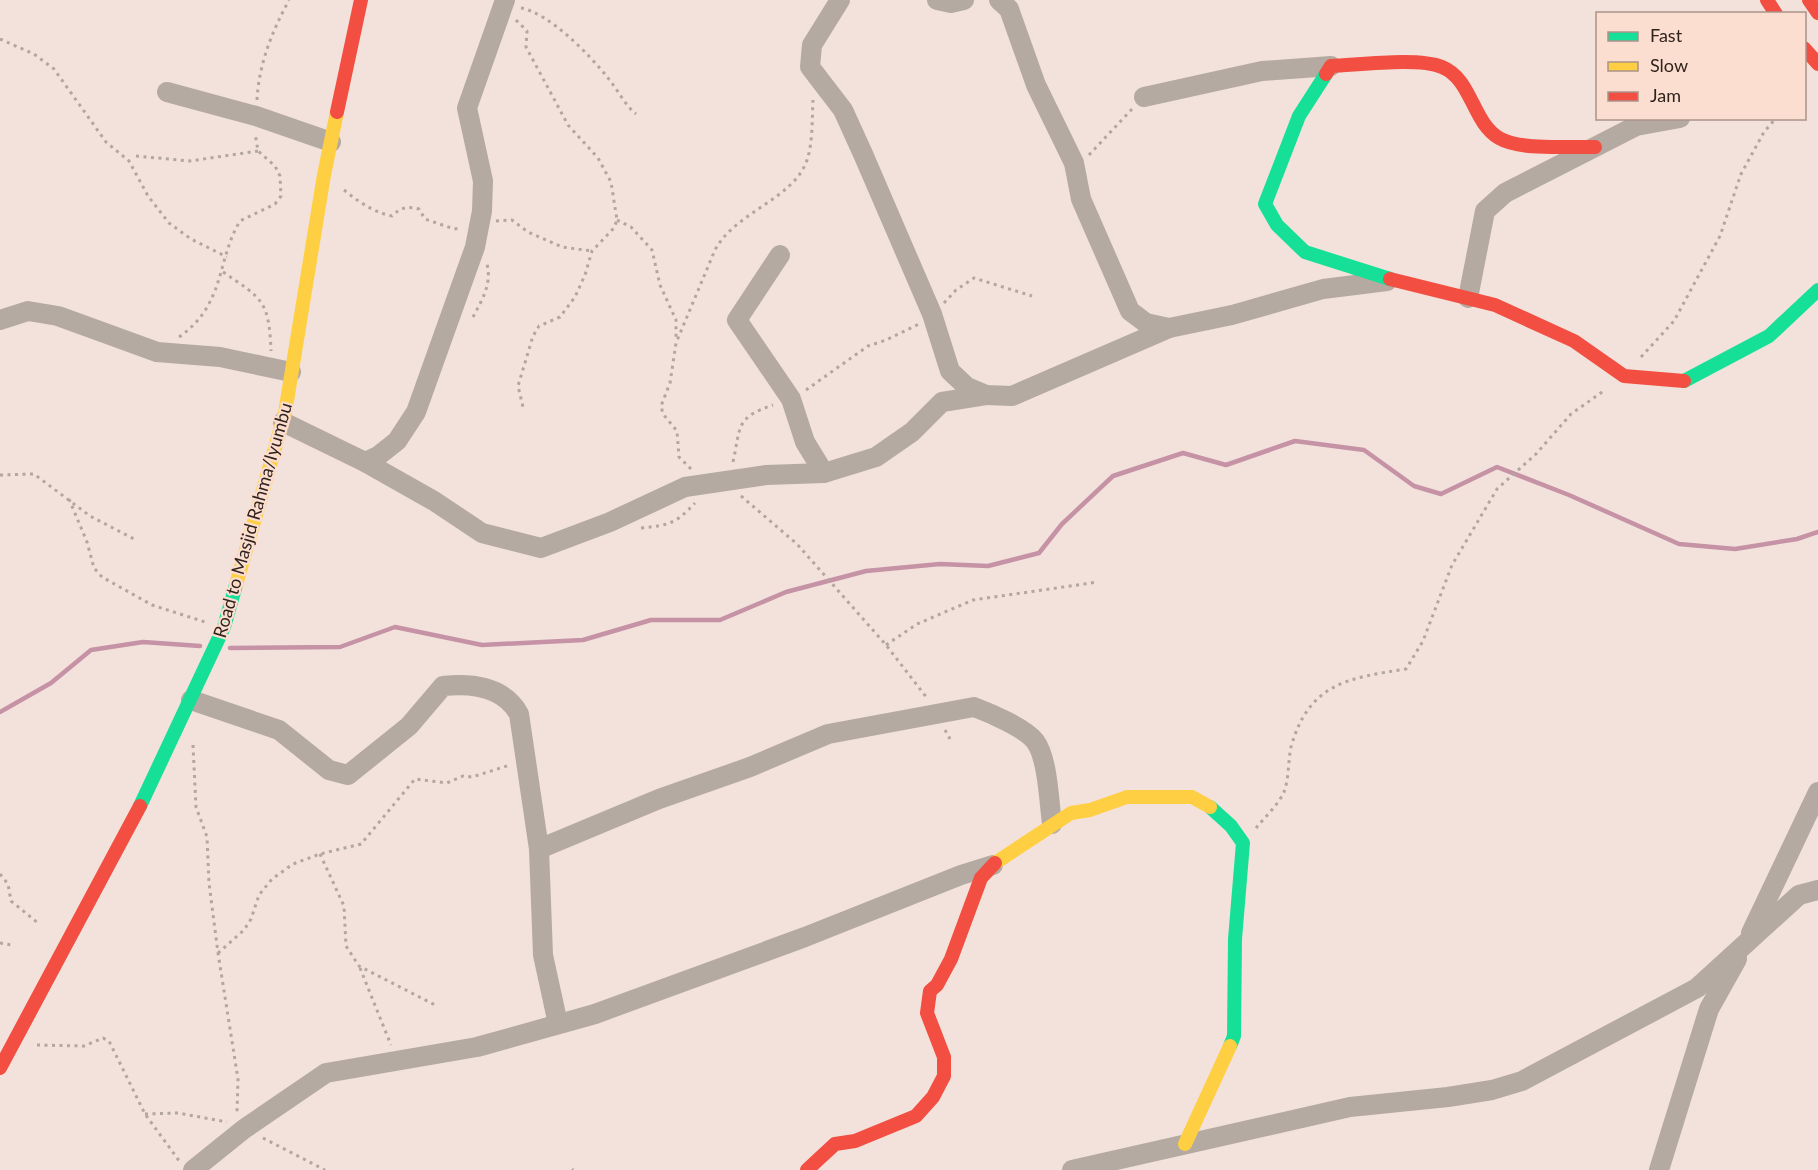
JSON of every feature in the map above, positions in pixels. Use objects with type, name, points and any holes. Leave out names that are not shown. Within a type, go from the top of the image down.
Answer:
[{"type":"street","name":"Road to Masjid Rahma/Iyumbu","points":[[0,1068],[151,786],[224,627],[283,422],[283,369],[361,0]]},
{"type":"street","points":[[283,422],[365,462],[434,501],[482,533],[541,548],[610,522],[685,487],[766,475],[824,473],[876,457],[912,432],[942,402],[950,386],[950,370],[932,314],[843,110],[810,67],[812,45],[840,0]]},
{"type":"street","points":[[937,0],[951,3],[964,0]]},
{"type":"street","points":[[1809,0],[1818,13]]},
{"type":"street","points":[[1004,1],[1009,9],[1036,85],[1074,163],[1081,199],[1130,311],[1146,323],[1169,328]]},
{"type":"street","points":[[365,462],[378,456],[397,441],[416,412],[475,247],[483,181],[467,108],[505,2]]},
{"type":"street","points":[[1806,50],[1818,64]]},
{"type":"street","points":[[1144,97],[1262,71],[1331,66],[1421,65],[1442,67],[1467,92],[1485,123],[1499,138],[1527,144],[1595,147]]},
{"type":"street","points":[[1331,66],[1299,116],[1265,204],[1277,225],[1305,252],[1393,280],[1495,305],[1574,341],[1624,376],[1683,382],[1769,336],[1818,290]]},
{"type":"street","points":[[167,92],[256,116],[331,142]]},
{"type":"street","points":[[1468,298],[1485,211],[1505,193],[1636,126],[1669,120]]},
{"type":"street","points":[[780,255],[737,320],[791,399],[805,442],[824,473]]},
{"type":"street","points":[[942,402],[986,395],[1012,396],[1169,328],[1232,315],[1323,290],[1393,280]]},
{"type":"street","points":[[0,320],[28,310],[58,316],[157,352],[220,357],[283,369]]},
{"type":"street","points":[[950,370],[968,387],[986,395]]},
{"type":"street","points":[[191,700],[279,730],[329,770],[348,775],[409,726],[424,705],[443,686],[465,684],[494,691],[513,702],[519,714],[539,849],[543,955],[558,1024]]},
{"type":"street","points":[[539,849],[658,799],[750,767],[828,734],[974,707],[1029,734],[1037,743],[1047,784],[1052,824]]},
{"type":"street","points":[[1659,1170],[1709,1009],[1746,944],[1818,792]]},
{"type":"street","points":[[807,1170],[835,1144],[855,1141],[916,1116],[933,1097],[944,1076],[944,1057],[927,1012],[930,992],[937,985],[951,959],[981,878],[993,865],[1071,813],[1090,810],[1127,796],[1192,797],[1207,804],[1231,826],[1243,843],[1235,939],[1234,1036],[1223,1066],[1185,1144]]},
{"type":"street","points":[[188,1167],[239,1126],[326,1073],[477,1047],[558,1024],[672,985],[961,875],[993,865]]},
{"type":"street","points":[[1072,1170],[1350,1107],[1448,1097],[1492,1090],[1522,1081],[1697,988],[1799,895],[1818,890]]},
{"type":"path","points":[[157,352],[186,332],[200,317],[223,272],[240,221],[275,204],[281,196],[280,176],[275,166],[258,151],[256,116],[258,78],[289,0]]},
{"type":"path","points":[[505,2],[528,9],[549,21],[601,68],[625,105],[636,114]]},
{"type":"path","points":[[505,2],[527,31],[526,47],[568,125],[598,158],[611,182],[617,220],[614,228],[592,251],[575,297],[560,317],[538,326],[518,386],[523,408]]},
{"type":"path","points":[[0,39],[34,54],[54,69],[106,142],[129,161],[148,196],[169,223],[191,239],[227,257]]},
{"type":"path","points":[[1074,172],[1144,97]]},
{"type":"path","points":[[1243,843],[1284,791],[1296,730],[1307,706],[1334,686],[1365,676],[1406,669],[1423,641],[1452,565],[1497,489],[1536,454],[1571,414],[1624,376],[1674,321],[1720,236],[1740,174],[1764,132],[1774,120]]},
{"type":"path","points":[[136,156],[190,161],[258,151]]},
{"type":"path","points":[[324,175],[367,207],[382,214],[392,216],[399,209],[411,207],[419,209],[425,219],[454,229],[512,220],[528,232],[562,247],[592,251]]},
{"type":"path","points":[[617,220],[631,227],[652,250],[660,285],[676,320],[676,343]]},
{"type":"path","points":[[223,272],[252,292],[267,310],[283,369]]},
{"type":"path","points":[[639,528],[677,522],[721,482],[732,466],[742,422],[754,412],[791,399],[863,349],[908,331],[932,314],[956,290],[974,278],[1032,296]]},
{"type":"path","points":[[0,475],[34,474],[90,516],[136,540]]},
{"type":"path","points":[[69,499],[87,542],[94,568],[102,577],[152,605],[224,627]]},
{"type":"path","points":[[886,645],[917,624],[973,600],[1098,582]]},
{"type":"path","points":[[193,736],[196,807],[207,837],[209,883],[238,1079],[239,1126]]},
{"type":"path","points":[[218,953],[248,923],[259,895],[272,879],[293,864],[320,854],[361,844],[415,779],[447,783],[463,776],[472,777],[517,762]]},
{"type":"path","points":[[320,854],[344,906],[346,946],[359,966],[398,1059]]},
{"type":"path","points":[[0,874],[8,884],[11,901],[38,923]]},
{"type":"path","points":[[0,943],[11,945]]},
{"type":"path","points":[[359,966],[437,1006]]},
{"type":"path","points":[[13,1044],[84,1046],[106,1039],[115,1050],[146,1114],[188,1167]]},
{"type":"path","points":[[146,1114],[196,1114],[239,1126],[283,1146],[325,1170]]},
{"type":"waterway","points":[[230,648],[340,647],[395,627],[482,645],[583,640],[651,620],[720,620],[786,592],[866,571],[940,564],[988,566],[1039,553],[1062,524],[1113,476],[1183,453],[1226,465],[1295,441],[1364,450],[1414,486],[1441,494],[1497,467],[1569,495],[1679,544],[1735,549],[1797,539],[1818,532]]},
{"type":"waterway","points":[[0,712],[51,683],[91,650],[143,642],[200,646]]},
{"type":"traffic: fast","points":[[1326,74],[1299,116],[1265,204],[1277,225],[1305,252],[1390,279]]},
{"type":"traffic: fast","points":[[1684,381],[1769,336],[1818,290]]},
{"type":"traffic: fast","points":[[140,806],[224,627],[236,585]]},
{"type":"traffic: fast","points":[[1210,807],[1231,826],[1243,843],[1235,939],[1234,1036],[1230,1046]]},
{"type":"traffic: slow","points":[[236,585],[285,413],[324,175],[337,112]]},
{"type":"traffic: slow","points":[[995,863],[1071,813],[1090,810],[1127,797],[1192,797],[1210,807]]},
{"type":"traffic: slow","points":[[1185,1144],[1230,1046]]},
{"type":"traffic: jam","points":[[337,112],[361,0]]},
{"type":"traffic: jam","points":[[1767,0],[1775,12]]},
{"type":"traffic: jam","points":[[1809,0],[1818,13]]},
{"type":"traffic: jam","points":[[1806,50],[1818,64]]},
{"type":"traffic: jam","points":[[1326,74],[1331,66],[1403,62],[1431,64],[1442,67],[1460,81],[1483,122],[1499,138],[1520,145],[1595,147]]},
{"type":"traffic: jam","points":[[1390,279],[1495,305],[1574,341],[1624,376],[1684,381]]},
{"type":"traffic: jam","points":[[0,1068],[140,806]]},
{"type":"traffic: jam","points":[[807,1170],[835,1144],[855,1141],[916,1116],[933,1097],[944,1076],[944,1057],[927,1013],[930,991],[937,985],[951,959],[981,878],[995,863]]}]
